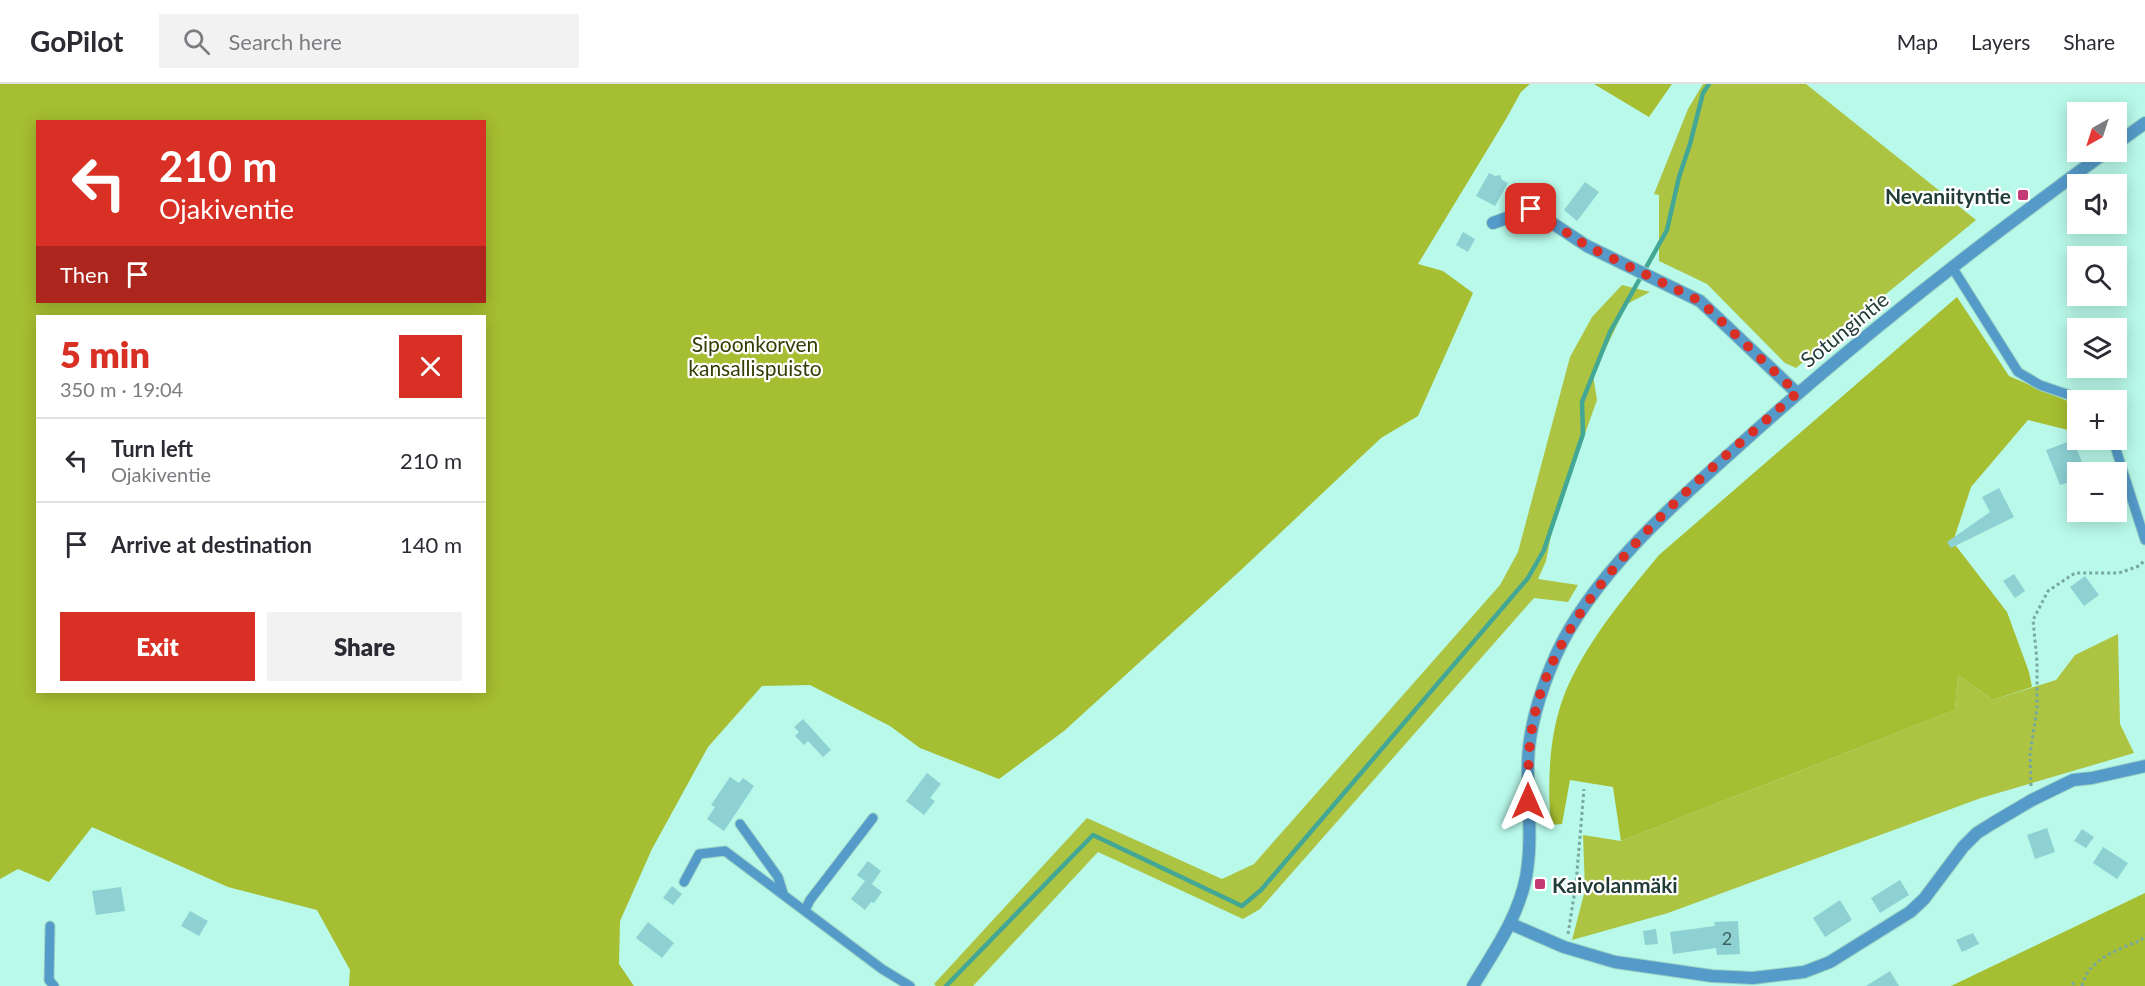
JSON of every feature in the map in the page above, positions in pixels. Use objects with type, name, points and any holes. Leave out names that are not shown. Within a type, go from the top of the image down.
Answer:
[{"type":"street","points":[[2127,136],[2145,123]]},
{"type":"street","name":"Sotungintie","points":[[1473,986],[1510,924],[1519,904],[1526,876],[1528,760],[1532,726],[1539,698],[1557,652],[1608,574],[1688,492],[1797,393],[1952,267],[2093,162]]},
{"type":"street","points":[[1493,223],[1531,209],[1587,246],[1700,301],[1797,393]]},
{"type":"street","points":[[1510,924],[1564,947],[1615,962],[1712,976],[1753,978],[1804,972],[1830,962],[1910,912],[1924,899],[1963,847],[1977,833],[2032,800],[2073,780],[2145,766]]},
{"type":"lane","points":[[1952,267],[2018,372],[2040,385],[2067,394]]},
{"type":"lane","points":[[2116,450],[2145,540]]},
{"type":"lane","points":[[805,910],[810,900],[873,818]]},
{"type":"lane","points":[[741,824],[778,877],[783,893]]},
{"type":"lane","points":[[684,882],[699,854],[724,851],[882,969],[910,986]]},
{"type":"lane","points":[[50,926],[49,980],[54,986]]},
{"type":"path","points":[[2032,800],[2030,754],[2037,708],[2037,661],[2032,620],[2048,591],[2074,573],[2119,573],[2139,566],[2145,560]]},
{"type":"path","points":[[1564,947],[1570,928],[1576,884],[1584,789]]},
{"type":"path","points":[[2082,986],[2084,978],[2097,962],[2140,940],[2145,935]]},
{"type":"green space","name":"Sipoonkorven kansallispuisto","points":[[0,84],[1530,84],[1521,92],[1418,264],[1443,271],[1473,293],[1418,416],[1381,438],[1241,570],[1064,731],[999,779],[920,748],[890,726],[810,685],[762,686],[708,747],[652,849],[620,921],[619,964],[634,986],[349,986],[350,970],[317,910],[228,887],[92,827],[49,882],[18,869],[0,879]]},
{"type":"green space","points":[[1594,84],[1672,84],[1649,117]]},
{"type":"green space","points":[[1703,84],[1806,84],[1976,220],[1796,368],[1785,363],[1707,284],[1659,261],[1659,195],[1654,194],[1688,109]]},
{"type":"green space","points":[[1622,285],[1650,292],[1627,304],[1593,375],[1597,400],[1554,520],[1546,561],[1538,579],[1578,585],[1568,602],[1534,598],[1260,909],[1243,919],[1098,852],[973,986],[936,986],[934,984],[1087,818],[1222,879],[1254,864],[1500,585],[1518,552],[1570,357],[1592,317]]},
{"type":"green space","points":[[1957,297],[2009,376],[2067,401],[2067,430],[2028,420],[1971,487],[1953,542],[2007,612],[2029,672],[2032,687],[1993,700],[1958,675],[1955,710],[1621,841],[1613,787],[1570,780],[1562,824],[1551,825],[1549,791],[1551,755],[1556,721],[1567,688],[1597,635],[1659,555]]},
{"type":"green space","points":[[2118,634],[2120,724],[2134,753],[1981,798],[1668,913],[1572,940],[1585,890],[1583,835],[1621,841],[1955,710],[1958,675],[1993,700],[2056,680],[2075,655]]},
{"type":"green space","points":[[2145,893],[2145,986],[1951,986]]},
{"type":"building","points":[[1489,173],[1495,176],[1500,175],[1502,180],[1508,183],[1495,206],[1476,196]]},
{"type":"building","points":[[1585,182],[1599,192],[1577,221],[1564,210]]},
{"type":"building","points":[[1463,232],[1475,239],[1468,252],[1456,245]]},
{"type":"building","points":[[2067,442],[2067,450],[2077,450],[2082,462],[2067,462],[2067,483],[2060,485],[2046,450]]},
{"type":"building","points":[[1999,488],[2014,517],[1951,548],[1947,542],[1990,512],[1982,497]]},
{"type":"building","points":[[2014,574],[2025,591],[2015,598],[2003,581]]},
{"type":"building","points":[[2085,576],[2099,595],[2084,606],[2070,587]]},
{"type":"building","points":[[803,719],[831,750],[823,757],[808,741],[804,745],[795,736],[799,732],[794,727]]},
{"type":"building","points":[[927,773],[941,784],[930,798],[935,801],[924,815],[906,801]]},
{"type":"building","points":[[730,777],[739,783],[743,778],[754,786],[724,831],[707,819],[715,807],[711,805]]},
{"type":"building","points":[[2047,828],[2055,852],[2035,859],[2027,835]]},
{"type":"building","points":[[2082,829],[2094,837],[2086,848],[2074,841]]},
{"type":"building","points":[[2103,847],[2128,863],[2117,879],[2093,863]]},
{"type":"building","points":[[868,861],[881,871],[872,884],[882,892],[865,910],[851,899],[865,881],[857,875]]},
{"type":"building","points":[[1900,880],[1909,895],[1880,913],[1871,898]]},
{"type":"building","points":[[672,886],[682,894],[673,905],[663,898]]},
{"type":"building","points":[[121,887],[125,911],[96,915],[92,891]]},
{"type":"building","points":[[1840,900],[1852,920],[1825,937],[1813,918]]},
{"type":"building","points":[[190,911],[208,921],[199,936],[181,926]]},
{"type":"building","points":[[1738,921],[1740,954],[1717,955],[1716,948],[1673,954],[1670,932],[1715,926],[1714,922]]},
{"type":"building","points":[[648,922],[674,943],[662,958],[636,938]]},
{"type":"building","points":[[1656,929],[1658,944],[1645,945],[1643,931]]},
{"type":"building","points":[[1973,933],[1979,944],[1962,952],[1956,940]]},
{"type":"building","points":[[1890,971],[1899,986],[1866,986]]},
{"type":"waterway","points":[[946,986],[1093,835],[1242,906],[1261,890],[1528,578],[1544,550],[1583,434],[1582,402],[1610,332],[1667,230],[1679,177],[1703,93],[1709,84]]},
{"type":"place","name":"Nevaniityntie","points":[[2023,195]]},
{"type":"place","name":"Kaivolanmäki","points":[[1540,884]]},
{"type":"route","points":[[1528,801],[1528,760],[1532,726],[1539,698],[1557,652],[1587,603],[1608,574],[1641,538],[1797,393],[1700,301],[1587,246],[1531,209]]}]
